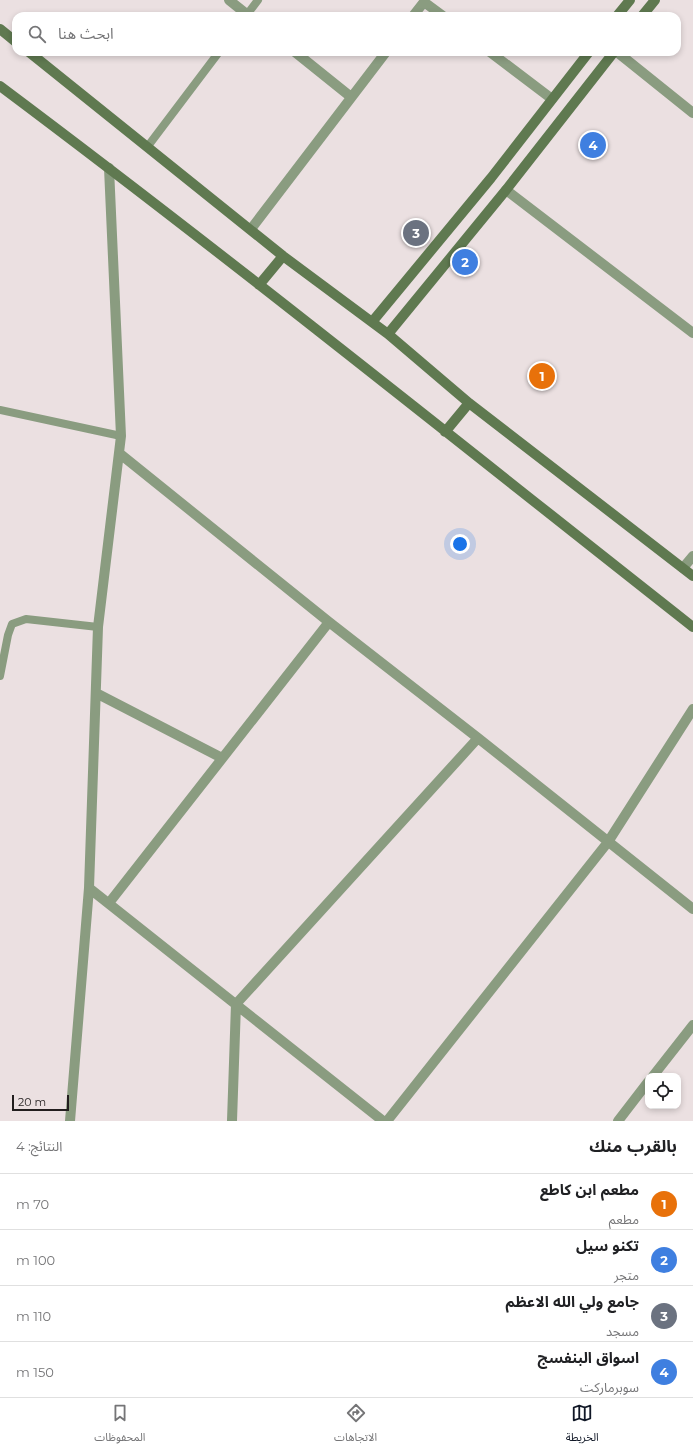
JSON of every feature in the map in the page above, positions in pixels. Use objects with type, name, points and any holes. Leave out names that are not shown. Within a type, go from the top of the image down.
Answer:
[{"type":"main road","points":[[620,12],[630,0]]},
{"type":"main road","points":[[645,12],[655,0]]},
{"type":"main road","points":[[0,29],[12,39]]},
{"type":"main road","points":[[34,56],[283,256],[388,334],[469,403],[693,576]]},
{"type":"main road","points":[[372,322],[491,178],[586,56]]},
{"type":"main road","points":[[388,334],[506,190],[612,56]]},
{"type":"main road","points":[[0,86],[259,284],[693,627]]},
{"type":"main road","points":[[259,284],[283,256]]},
{"type":"main road","points":[[445,432],[469,403]]},
{"type":"street","points":[[229,0],[243,12]]},
{"type":"street","points":[[416,12],[424,2],[438,12]]},
{"type":"street","points":[[300,56],[352,97]]},
{"type":"street","points":[[251,229],[383,56]]},
{"type":"street","points":[[495,56],[552,99]]},
{"type":"street","points":[[620,56],[693,113]]},
{"type":"street","points":[[70,1121],[90,888],[98,627],[121,436],[109,168]]},
{"type":"street","points":[[506,190],[693,333]]},
{"type":"street","points":[[119,452],[328,622],[478,738],[693,909]]},
{"type":"street","points":[[683,568],[693,556]]},
{"type":"street","points":[[109,903],[328,622]]},
{"type":"street","points":[[96,693],[222,758]]},
{"type":"street","points":[[387,1121],[608,842],[693,708]]},
{"type":"street","points":[[232,1121],[236,1004],[478,738]]},
{"type":"street","points":[[90,888],[383,1121]]},
{"type":"street","points":[[655,1073],[693,1025]]},
{"type":"street","points":[[618,1121],[645,1086]]},
{"type":"lane","points":[[249,12],[258,0]]},
{"type":"lane","points":[[148,146],[216,56]]},
{"type":"lane","points":[[0,410],[121,436]]},
{"type":"lane","points":[[0,676],[8,635],[12,624],[26,619],[98,627]]},
{"type":"place","name":"اسواق البنفسج","points":[[593,145]]},
{"type":"place","name":"جامع ولي الله الاعظم","points":[[416,233]]},
{"type":"place","name":"تكنو سيل","points":[[465,262]]},
{"type":"place","name":"مطعم ابن كاطع","points":[[542,376]]}]
